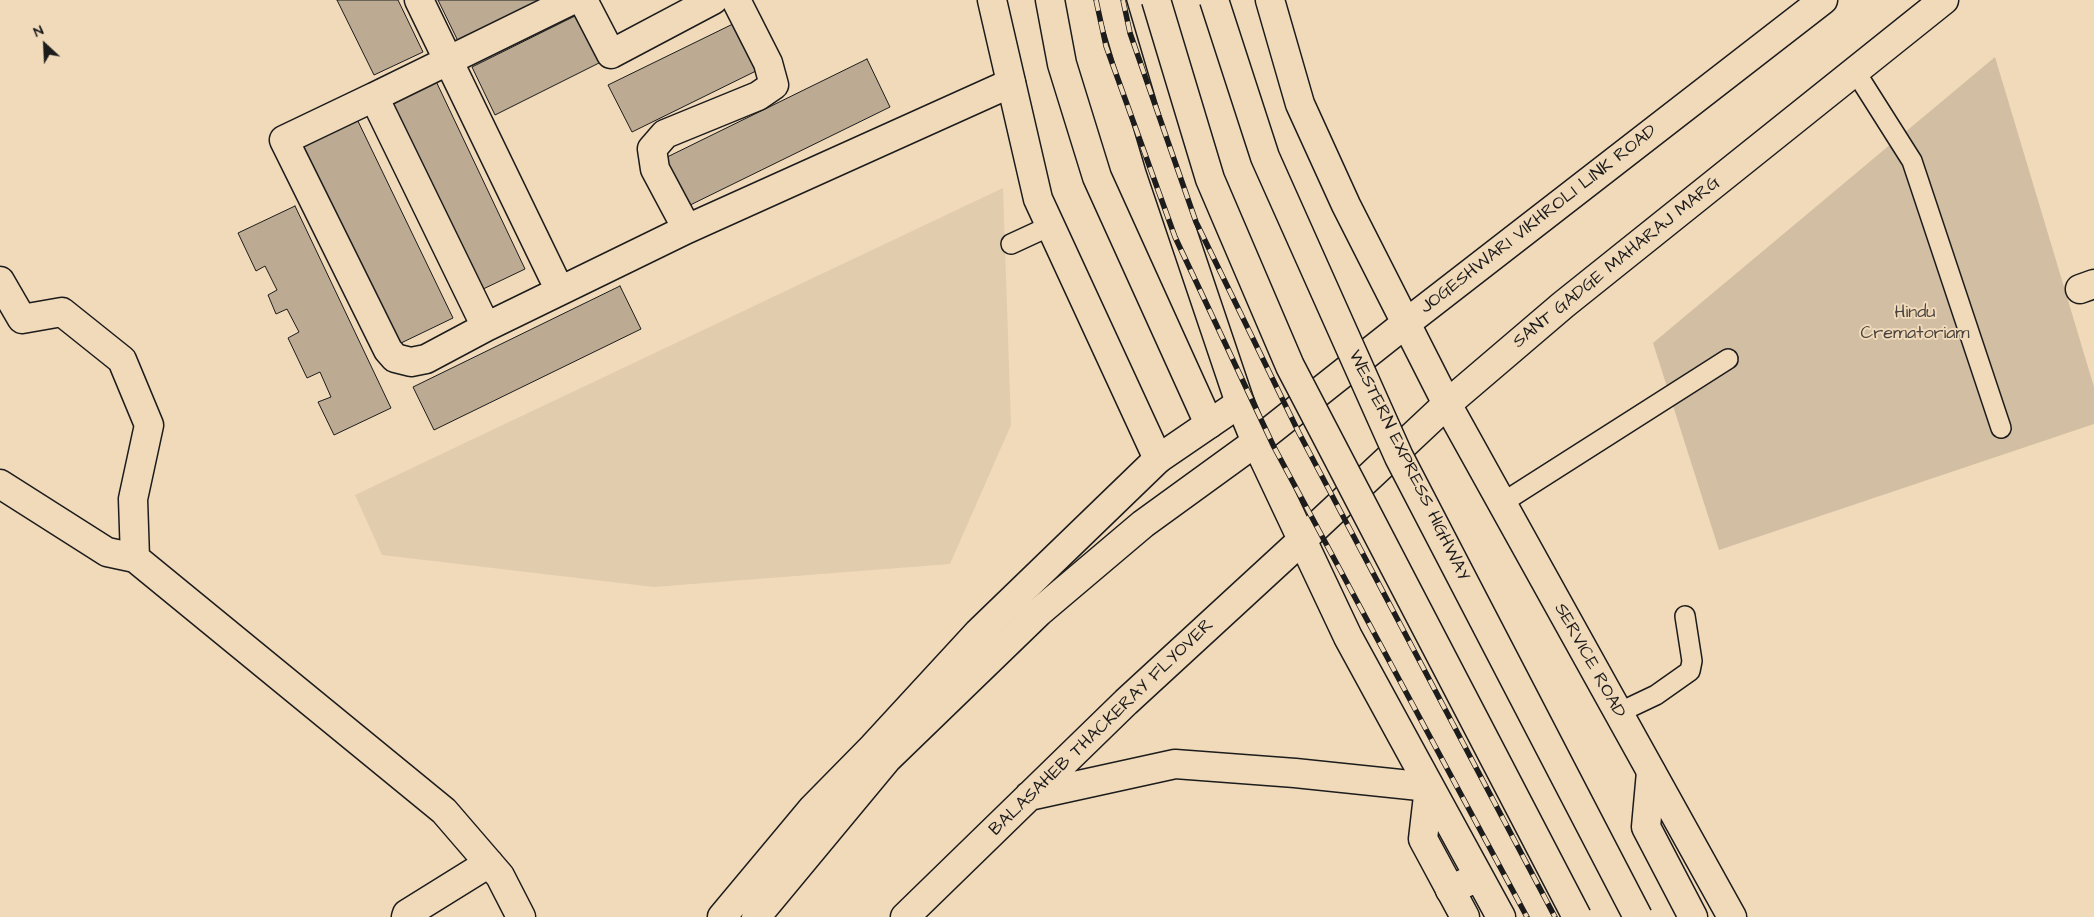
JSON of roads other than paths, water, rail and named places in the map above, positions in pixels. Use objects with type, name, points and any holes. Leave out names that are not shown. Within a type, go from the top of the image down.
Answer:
[{"type":"main road","points":[[419,0],[560,291]]},
{"type":"main road","points":[[572,0],[284,140],[388,350],[394,358],[412,362],[426,359],[486,327],[687,229],[1011,83]]},
{"type":"main road","points":[[583,0],[610,54],[714,0]]},
{"type":"main road","points":[[687,229],[655,169],[652,149],[664,134],[758,96],[774,85],[768,63],[736,0]]},
{"type":"main road","points":[[992,0],[1038,199],[1158,459]]},
{"type":"main road","points":[[1050,0],[1062,64],[1097,177],[1209,424]]},
{"type":"main road","points":[[1111,0],[1160,166],[1240,403],[1256,442],[1348,637],[1501,917]]},
{"type":"main road","points":[[1156,0],[1210,179],[1290,366],[1577,917]]},
{"type":"main road","name":"WESTERN EXPRESS HIGHWAY","points":[[1214,0],[1265,157],[1399,457],[1638,917]]},
{"type":"main road","name":"SERVICE ROAD","points":[[1270,0],[1300,104],[1346,205],[1405,324],[1447,404],[1732,917]]},
{"type":"main road","name":"JOGESHWARI VIKHROLI LINK ROAD","points":[[1256,442],[1823,0]]},
{"type":"main road","name":"SANT GADGE MAHARAJ MARG","points":[[1302,541],[1447,404],[1571,298],[1944,0]]},
{"type":"main road","points":[[374,97],[486,327]]},
{"type":"main road","points":[[0,281],[22,319],[62,312],[122,360],[149,425],[133,499],[135,558]]},
{"type":"main road","points":[[722,917],[813,808],[873,747],[978,633],[1158,459],[1240,403]]},
{"type":"main road","points":[[756,917],[887,759],[1039,612],[1143,524],[1256,442]]},
{"type":"main road","points":[[0,484],[107,552],[135,558],[444,811],[500,876],[521,917]]},
{"type":"main road","name":"BALASAHEB THACKERAY FLYOVER","points":[[905,917],[1126,702],[1302,541]]},
{"type":"main road","points":[[1029,796],[1174,764],[1429,786]]},
{"type":"main road","points":[[1651,772],[1646,827],[1694,917]]},
{"type":"main road","points":[[1429,786],[1423,839],[1465,917]]},
{"type":"main road","points":[[406,917],[407,914],[489,864]]},
{"type":"main road","points":[[1450,890],[1478,877]]},
{"type":"lane","points":[[1855,71],[1912,161],[2001,428]]},
{"type":"lane","points":[[1011,244],[1050,226]]},
{"type":"lane","points":[[1502,503],[1728,359]]},
{"type":"lane","points":[[1618,713],[1656,695],[1690,671],[1692,661],[1685,616]]},
{"type":"railway","points":[[1096,0],[1106,46],[1175,237],[1274,447],[1527,917]]},
{"type":"railway","points":[[1123,0],[1130,33],[1196,222],[1299,433],[1555,917]]},
{"type":"park label","name":"Hindu Crematoriam","points":[[1915,323]]}]
